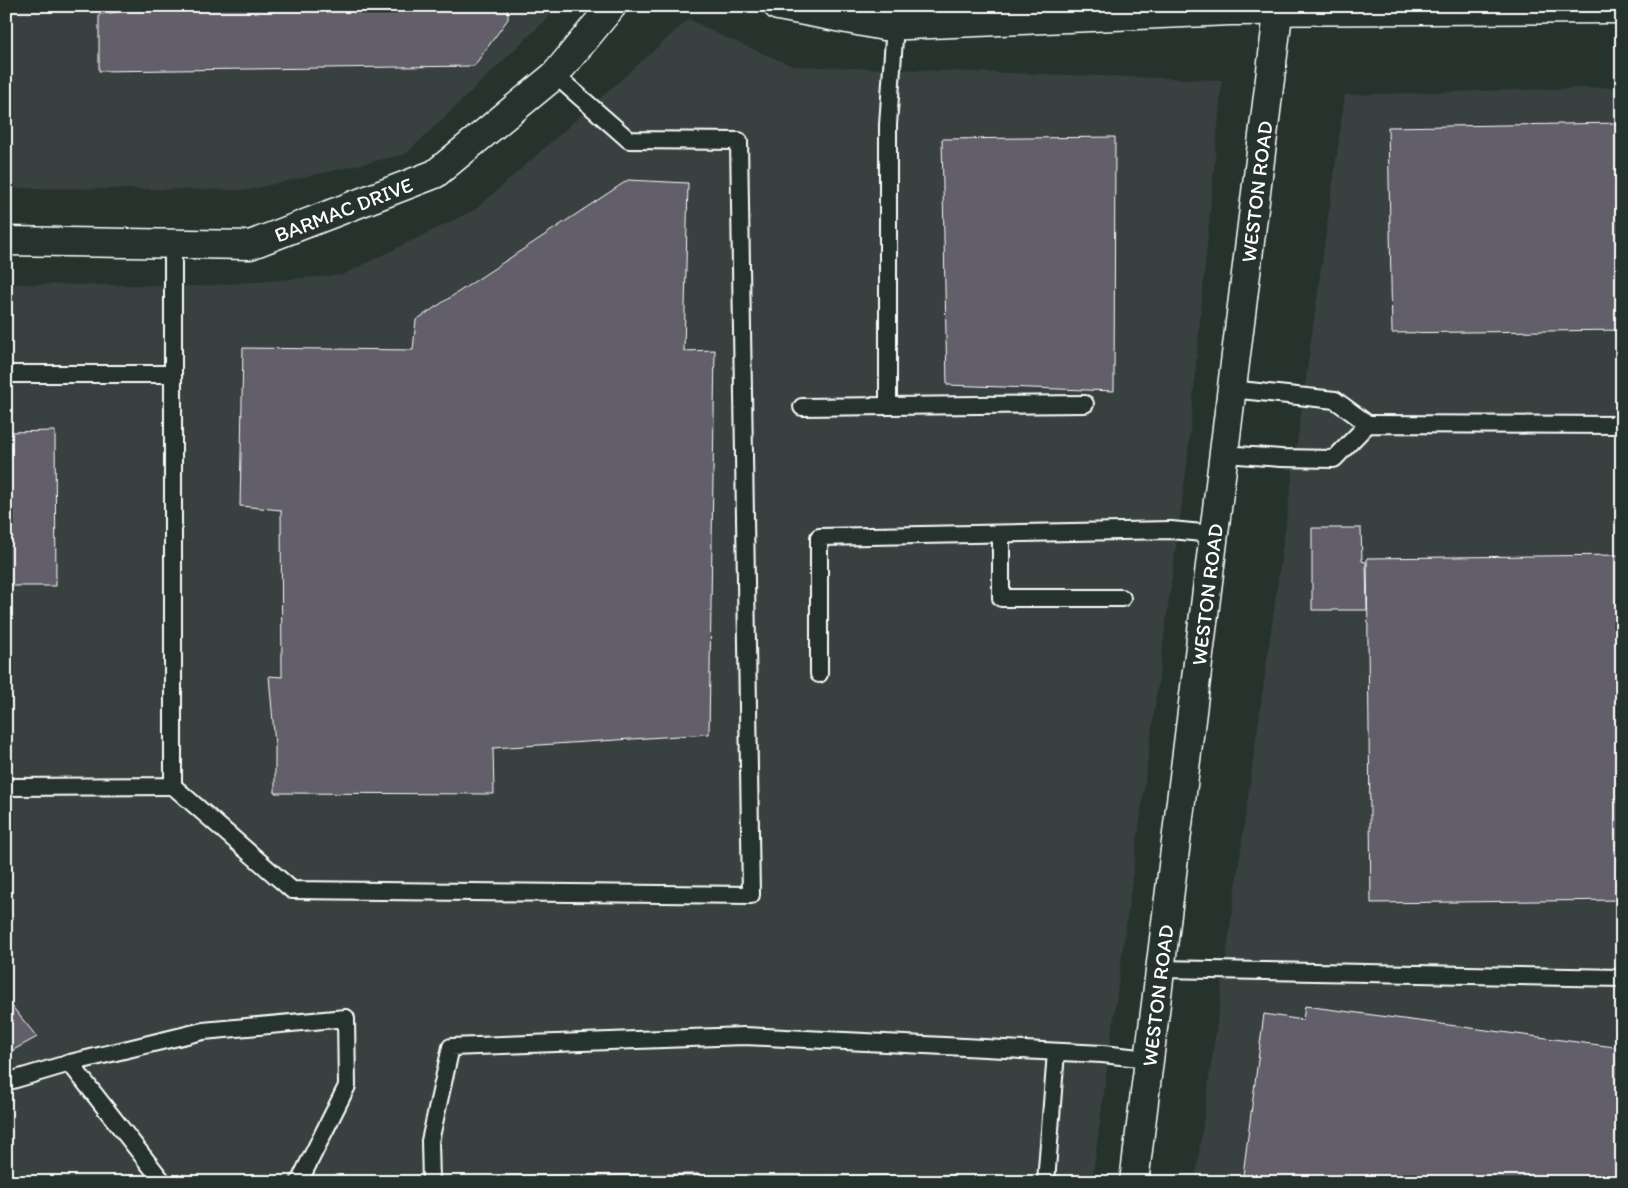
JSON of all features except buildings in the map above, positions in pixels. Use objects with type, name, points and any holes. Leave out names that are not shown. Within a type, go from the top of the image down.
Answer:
[{"type":"street","name":"BARMAC DRIVE","points":[[6,241],[250,245],[436,174],[554,75],[612,6]]},
{"type":"street","points":[[778,6],[884,26],[1003,14],[1230,11],[1279,8],[1622,8]]},
{"type":"street","name":"WESTON ROAD","points":[[1134,1182],[1279,8]]},
{"type":"lane","points":[[888,406],[888,125],[895,25]]},
{"type":"lane","points":[[11,787],[172,786],[292,890],[751,895],[739,141],[630,140],[554,75]]},
{"type":"lane","points":[[172,786],[173,244]]},
{"type":"lane","points":[[6,374],[173,374]]},
{"type":"lane","points":[[1231,389],[1335,400],[1368,424],[1622,425]]},
{"type":"lane","points":[[802,406],[1085,404]]},
{"type":"lane","points":[[1223,454],[1334,459],[1368,424]]},
{"type":"lane","points":[[820,674],[819,537],[1171,530],[1213,534]]},
{"type":"lane","points":[[1001,534],[1001,598],[1122,598]]},
{"type":"lane","points":[[1160,969],[1622,978]]},
{"type":"lane","points":[[6,1082],[70,1062],[204,1031],[346,1018],[347,1086],[299,1182]]},
{"type":"lane","points":[[431,1182],[430,1141],[451,1047],[744,1036],[1102,1054],[1149,1060]]},
{"type":"lane","points":[[1046,1182],[1056,1052]]},
{"type":"lane","points":[[70,1062],[163,1182]]},
{"type":"shaded area","points":[[6,6],[560,6],[406,154],[248,190],[6,188]]},
{"type":"shaded area","points":[[689,19],[717,34],[793,66],[1222,80],[1187,464],[1092,1182],[6,1182],[6,284],[202,286],[342,275],[476,209]]},
{"type":"shaded area","points":[[1622,87],[1622,1182],[1195,1182],[1345,95]]}]
